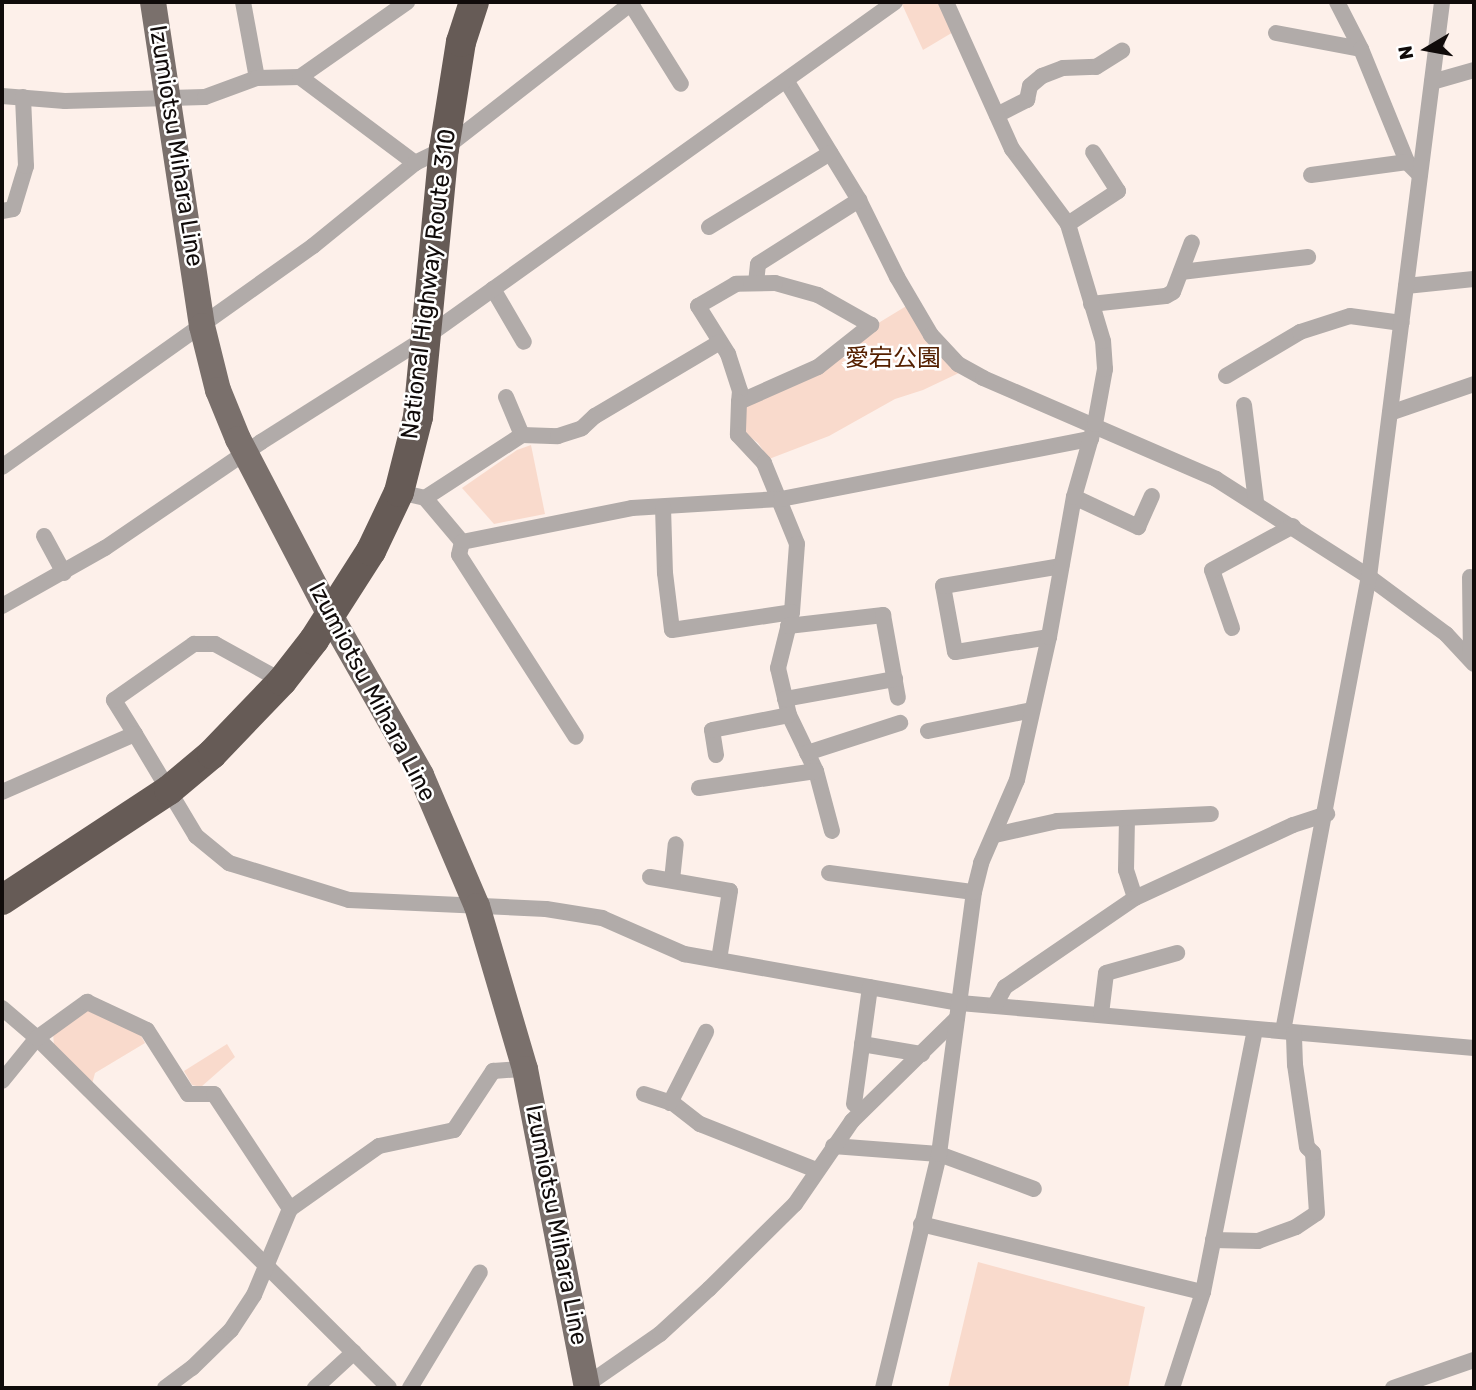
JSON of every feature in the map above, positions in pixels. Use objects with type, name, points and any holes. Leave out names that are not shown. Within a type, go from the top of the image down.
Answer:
[{"type":"highway","name":"National Highway Route 310","points":[[2,900],[169,790],[212,754],[282,681],[331,617],[372,551],[412,495],[424,339],[444,149],[461,42],[474,2]]},
{"type":"main road","name":"Izumiotsu Mihara Line","points":[[153,2],[202,326],[218,390],[246,453],[331,617],[421,775],[477,906],[525,1069],[586,1387]]},
{"type":"street","points":[[243,2],[257,79]]},
{"type":"street","points":[[2,96],[65,101],[205,97],[257,79],[300,77],[407,2]]},
{"type":"street","points":[[2,606],[64,573],[424,339],[787,82],[895,2]]},
{"type":"street","points":[[883,1388],[939,1154],[974,892],[981,863],[1017,780],[1049,637],[1074,497],[1093,431],[1105,369],[1102,341],[1068,224],[1012,149],[946,2]]},
{"type":"street","points":[[1337,2],[1361,49],[1407,162],[1420,175]]},
{"type":"street","points":[[1213,1240],[1258,1241],[1296,1227],[1317,1213],[1313,1153],[1307,1147],[1289,1032],[1369,577],[1442,2]]},
{"type":"street","points":[[2,467],[313,246],[415,163],[444,149],[632,3],[681,84]]},
{"type":"street","points":[[1276,33],[1361,49]]},
{"type":"street","points":[[997,115],[1027,100],[1030,86],[1042,76],[1063,68],[1096,67],[1122,51]]},
{"type":"street","points":[[1432,82],[1474,71]]},
{"type":"street","points":[[300,77],[415,163]]},
{"type":"street","points":[[787,82],[859,200],[897,277],[931,335],[958,364],[983,379],[1093,431],[1216,478],[1369,577],[1446,634],[1473,662]]},
{"type":"street","points":[[2,211],[13,209],[26,166],[23,97]]},
{"type":"street","points":[[1068,224],[1118,191],[1093,152]]},
{"type":"street","points":[[709,227],[830,153]]},
{"type":"street","points":[[1311,175],[1407,162]]},
{"type":"street","points":[[756,283],[758,264],[859,200]]},
{"type":"street","points":[[1091,304],[1166,296],[1173,292],[1192,242]]},
{"type":"street","points":[[1181,272],[1308,257]]},
{"type":"street","points":[[1406,286],[1474,279]]},
{"type":"street","points":[[739,402],[818,367],[871,325],[818,295],[775,283],[736,284],[698,306],[720,342],[740,391],[739,402],[737,435],[764,463],[781,499],[797,544],[790,619],[778,668],[787,707],[816,771],[832,831]]},
{"type":"street","points":[[493,289],[524,342]]},
{"type":"street","points":[[1226,376],[1300,332],[1350,316],[1402,323]]},
{"type":"street","points":[[462,542],[412,495],[522,435],[558,436],[582,428],[595,416],[720,342]]},
{"type":"street","points":[[1390,413],[1474,383]]},
{"type":"street","points":[[506,397],[522,435]]},
{"type":"street","points":[[1244,405],[1256,502]]},
{"type":"street","points":[[462,542],[632,508],[781,499],[1093,431]]},
{"type":"street","points":[[1074,497],[1139,527],[1152,496]]},
{"type":"street","points":[[663,507],[665,573],[672,630],[790,619],[883,615],[898,698]]},
{"type":"street","points":[[1233,628],[1212,570],[1293,526]]},
{"type":"street","points":[[44,536],[64,573]]},
{"type":"street","points":[[462,542],[459,555],[576,737]]},
{"type":"street","points":[[1049,637],[955,652],[943,586],[1061,566]]},
{"type":"street","points":[[1469,577],[1473,662]]},
{"type":"street","points":[[282,681],[215,644],[194,644],[114,700],[196,835],[229,863],[348,900],[546,909],[602,918],[684,954],[870,987],[958,1011],[995,1005],[1474,1048]]},
{"type":"street","points":[[716,755],[712,730],[895,679]]},
{"type":"street","points":[[928,731],[1032,710]]},
{"type":"street","points":[[807,753],[900,723]]},
{"type":"street","points":[[2,792],[135,734]]},
{"type":"street","points":[[699,788],[816,771]]},
{"type":"street","points":[[995,835],[1057,821],[1211,814]]},
{"type":"street","points":[[995,1005],[1005,987],[1135,898],[1293,825],[1327,814]]},
{"type":"street","points":[[1127,818],[1126,870],[1135,898]]},
{"type":"street","points":[[672,880],[676,844]]},
{"type":"street","points":[[829,873],[974,892]]},
{"type":"street","points":[[650,877],[730,891],[719,960]]},
{"type":"street","points":[[1101,1014],[1106,972],[1177,953]]},
{"type":"street","points":[[854,1104],[870,987]]},
{"type":"street","points":[[2,1081],[37,1038],[87,1002],[147,1031],[188,1094],[214,1094],[290,1209]]},
{"type":"street","points":[[2,1008],[37,1038],[389,1388]]},
{"type":"street","points":[[586,1387],[660,1334],[795,1203],[832,1146],[852,1121],[922,1054],[958,1011]]},
{"type":"street","points":[[1172,1388],[1203,1292],[1255,1028]]},
{"type":"street","points":[[670,1102],[706,1032]]},
{"type":"street","points":[[862,1044],[922,1054]]},
{"type":"street","points":[[165,1388],[192,1368],[231,1330],[254,1295],[290,1209],[379,1146],[442,1135],[454,1130],[493,1071],[525,1069]]},
{"type":"street","points":[[644,1094],[670,1102],[700,1124],[816,1170]]},
{"type":"street","points":[[832,1146],[939,1154],[1034,1189]]},
{"type":"street","points":[[921,1224],[1203,1292]]},
{"type":"street","points":[[410,1388],[480,1272]]},
{"type":"street","points":[[315,1388],[354,1352]]},
{"type":"street","points":[[1393,1388],[1474,1360]]},
{"type":"green space","points":[[901,2],[942,2],[955,31],[923,50]]},
{"type":"green space","name":"愛宕公園","points":[[908,305],[961,372],[923,390],[895,399],[829,436],[769,459],[758,443],[745,433],[745,404]]},
{"type":"green space","points":[[531,445],[545,514],[494,524],[462,488],[517,450]]},
{"type":"green space","points":[[94,1010],[140,1034],[145,1043],[95,1073],[92,1084],[54,1046],[53,1033],[85,1011]]},
{"type":"green space","points":[[227,1044],[235,1057],[201,1087],[192,1085],[184,1071]]},
{"type":"green space","points":[[978,1262],[1145,1307],[1128,1388],[948,1388]]}]
